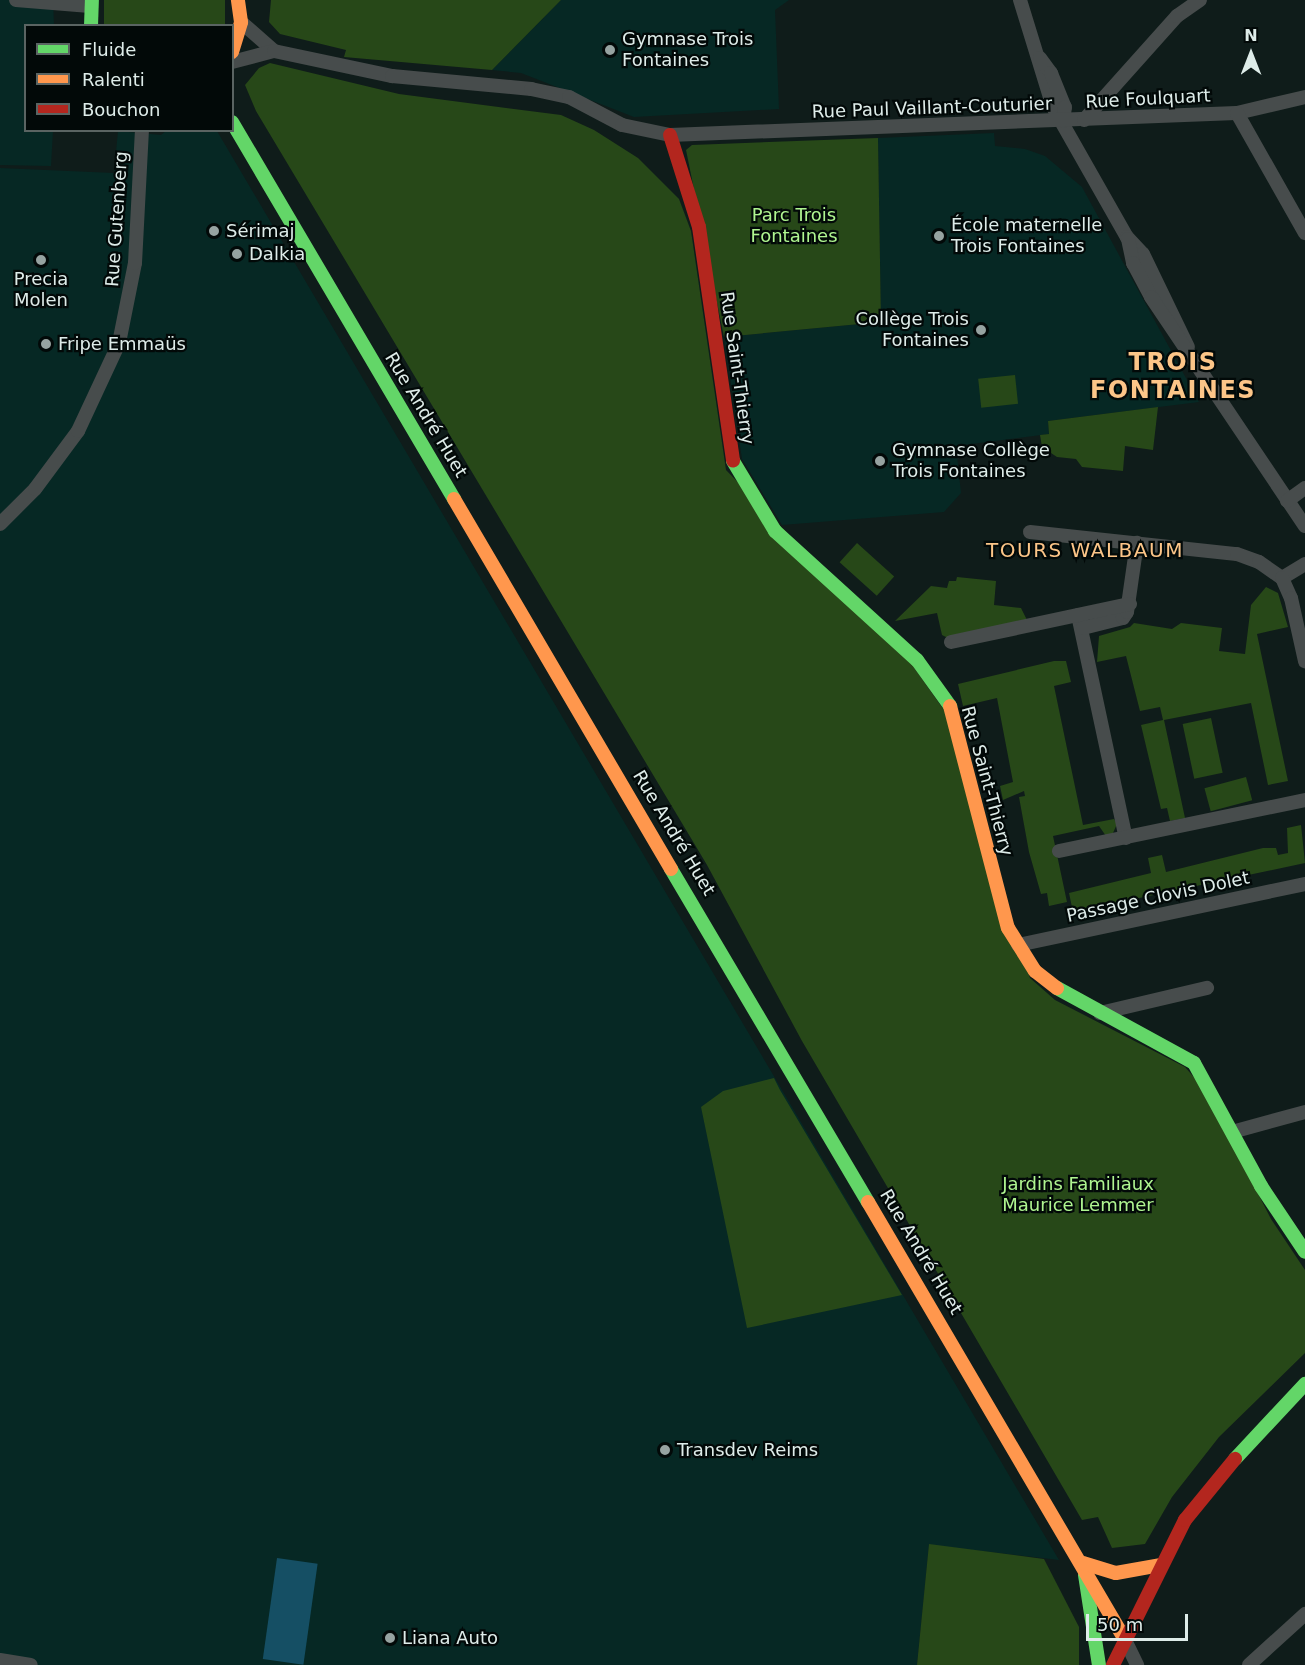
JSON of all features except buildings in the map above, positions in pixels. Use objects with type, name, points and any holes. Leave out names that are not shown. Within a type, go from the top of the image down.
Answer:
[{"type":"street","points":[[16,0],[91,3],[91,24]]},
{"type":"street","points":[[234,45],[241,22],[238,0]]},
{"type":"street","points":[[1020,0],[1039,56],[1051,73],[1065,106],[1063,121]]},
{"type":"street","points":[[1084,120],[1177,16],[1200,0]]},
{"type":"street","points":[[241,22],[274,51]]},
{"type":"street","points":[[234,61],[274,51]]},
{"type":"street","name":"Rue Paul Vaillant-Couturier","points":[[274,51],[392,76],[551,92],[622,125],[670,135],[1063,121],[1127,237],[1133,263],[1151,297],[1188,347],[1305,526]]},
{"type":"street","name":"Rue Foulquart","points":[[1063,121],[1237,113],[1305,97]]},
{"type":"street","points":[[1237,113],[1305,233]]},
{"type":"street","name":"Rue André Huet","points":[[234,126],[1083,1563],[1124,1638]]},
{"type":"street","name":"Rue Gutenberg","points":[[0,524],[35,489],[78,431],[119,343],[135,263],[142,132]]},
{"type":"street","name":"Rue Saint-Thierry","points":[[670,135],[699,227],[734,466],[775,531],[917,660],[948,702],[959,731],[999,904],[1018,945],[1035,971],[1100,1013],[1194,1063],[1232,1132],[1305,1252]]},
{"type":"street","points":[[1287,501],[1305,488]]},
{"type":"street","points":[[1030,532],[1237,554],[1259,562],[1282,578],[1291,598],[1305,661]]},
{"type":"street","points":[[951,642],[1081,622],[1130,604],[1137,543]]},
{"type":"street","points":[[1282,578],[1305,564]]},
{"type":"street","points":[[1081,622],[1126,838]]},
{"type":"street","points":[[1059,851],[1305,800]]},
{"type":"street","name":"Passage Clovis Dolet","points":[[1018,945],[1305,884]]},
{"type":"street","points":[[1100,1013],[1207,988]]},
{"type":"street","points":[[1232,1132],[1305,1112]]},
{"type":"street","points":[[1113,1665],[1124,1638],[1185,1520],[1259,1430],[1305,1384]]},
{"type":"street","points":[[1099,1665],[1083,1563],[1116,1573],[1161,1565]]},
{"type":"street","points":[[1249,1665],[1305,1614]]},
{"type":"street","points":[[1284,1635],[1305,1629]]},
{"type":"street","points":[[1124,1638],[1137,1665]]},
{"type":"street","points":[[0,1660],[31,1665]]},
{"type":"shaded area","points":[[0,0],[53,0],[54,24],[24,24],[24,132],[53,132],[51,166],[0,165]]},
{"type":"shaded area","points":[[561,0],[789,0],[775,10],[779,109],[634,117],[521,73],[492,70]]},
{"type":"shaded area","points":[[118,132],[161,135],[165,132],[218,132],[1059,1560],[929,1545],[917,1665],[0,1665],[0,168],[114,173]]},
{"type":"shaded area","name":"Collège Trois Fontaines","points":[[994,133],[995,146],[1025,149],[1045,156],[1082,187],[1199,402],[1048,421],[1049,434],[956,446],[961,493],[944,512],[782,525],[742,459],[724,337],[881,322],[878,138]]},
{"type":"green space","points":[[104,0],[225,0],[225,24],[104,24]]},
{"type":"green space","points":[[271,0],[561,0],[492,70],[344,57],[346,50],[280,34],[269,22]]},
{"type":"green space","name":"Jardins Familiaux Maurice Lemmer","points":[[270,63],[399,94],[561,115],[594,130],[638,158],[679,199],[691,231],[726,470],[903,652],[946,713],[1030,978],[1055,1000],[1185,1067],[1205,1090],[1271,1219],[1305,1270],[1305,1353],[1219,1437],[1172,1497],[1145,1544],[1112,1548],[1098,1517],[1082,1520],[802,1041],[707,865],[256,111],[245,85],[259,68]]},
{"type":"green space","name":"Parc Trois Fontaines","points":[[878,138],[881,322],[724,337],[686,150],[692,145]]},
{"type":"green space","points":[[1015,375],[1018,404],[981,408],[978,379]]},
{"type":"green space","points":[[1158,407],[1153,450],[1125,446],[1123,471],[1082,467],[1076,459],[1057,457],[1042,447],[1040,435],[1049,434],[1048,421]]},
{"type":"green space","points":[[857,543],[894,576],[877,596],[840,562]]},
{"type":"green space","points":[[957,577],[996,581],[994,605],[1021,608],[1028,622],[948,638],[942,635],[937,613],[895,621],[931,586],[947,588],[949,581],[956,581]]},
{"type":"green space","points":[[1266,587],[1278,593],[1288,627],[1257,634],[1288,781],[1268,785],[1251,703],[1164,720],[1185,818],[1170,821],[1167,808],[1161,809],[1141,725],[1163,720],[1160,707],[1140,711],[1126,656],[1097,662],[1099,636],[1130,627],[1134,623],[1172,629],[1181,623],[1222,628],[1219,651],[1245,654],[1251,605]]},
{"type":"green space","points":[[1054,661],[1066,661],[1071,682],[1054,686],[1083,825],[1114,819],[1117,824],[1113,833],[1106,836],[1099,826],[1053,836],[1067,902],[1049,906],[1047,893],[1041,894],[1029,852],[1019,797],[1025,796],[1024,791],[1003,800],[1000,786],[1013,782],[997,698],[963,706],[958,684]]},
{"type":"green space","points":[[1211,718],[1223,773],[1194,779],[1183,724]]},
{"type":"green space","points":[[1246,777],[1252,800],[1211,811],[1204,788]]},
{"type":"green space","points":[[1301,825],[1305,863],[1073,912],[1069,893],[1151,873],[1148,858],[1162,855],[1166,872],[1263,848],[1276,848],[1278,855],[1288,853],[1287,828]]},
{"type":"green space","points":[[774,1078],[902,1295],[747,1328],[701,1107],[723,1091]]},
{"type":"green space","points":[[929,1544],[1044,1559],[1079,1627],[1079,1665],[917,1665]]},
{"type":"water","points":[[277,1558],[318,1564],[303,1665],[263,1659]]},
{"type":"traffic: fast","points":[[91,24],[92,0]]},
{"type":"traffic: fast","points":[[234,125],[454,499]]},
{"type":"traffic: fast","points":[[733,461],[775,531],[917,660],[950,706]]},
{"type":"traffic: fast","points":[[671,869],[868,1202]]},
{"type":"traffic: fast","points":[[1057,988],[1194,1063],[1261,1186],[1305,1252]]},
{"type":"traffic: fast","points":[[1235,1459],[1305,1384]]},
{"type":"traffic: fast","points":[[1085,1575],[1099,1665]]},
{"type":"traffic: slow","points":[[234,45],[241,22],[238,0]]},
{"type":"traffic: slow","points":[[454,499],[671,869]]},
{"type":"traffic: slow","points":[[950,706],[1008,928],[1035,971],[1057,988]]},
{"type":"traffic: slow","points":[[868,1202],[1124,1638]]},
{"type":"traffic: slow","points":[[1083,1563],[1116,1573],[1161,1565]]},
{"type":"traffic: jam","points":[[670,135],[699,227],[733,461]]},
{"type":"traffic: jam","points":[[1113,1665],[1185,1520],[1235,1459]]},
{"type":"place","name":"Gymnase Trois Fontaines","points":[[610,50]]},
{"type":"place","name":"Sérimaj","points":[[214,231]]},
{"type":"place","name":"École maternelle Trois Fontaines","points":[[939,236]]},
{"type":"place","name":"Dalkia","points":[[237,254]]},
{"type":"place","name":"Precia Molen","points":[[41,260]]},
{"type":"place","name":"Collège Trois Fontaines","points":[[981,330]]},
{"type":"place","name":"Fripe Emmaüs","points":[[46,344]]},
{"type":"place","name":"Gymnase Collège Trois Fontaines","points":[[880,461]]},
{"type":"place","name":"Transdev Reims","points":[[665,1450]]},
{"type":"place","name":"Liana Auto","points":[[390,1638]]},
{"type":"district","name":"TROIS FONTAINES","points":[[1173,377]]},
{"type":"district","name":"TOURS WALBAUM","points":[[1085,550]]}]
